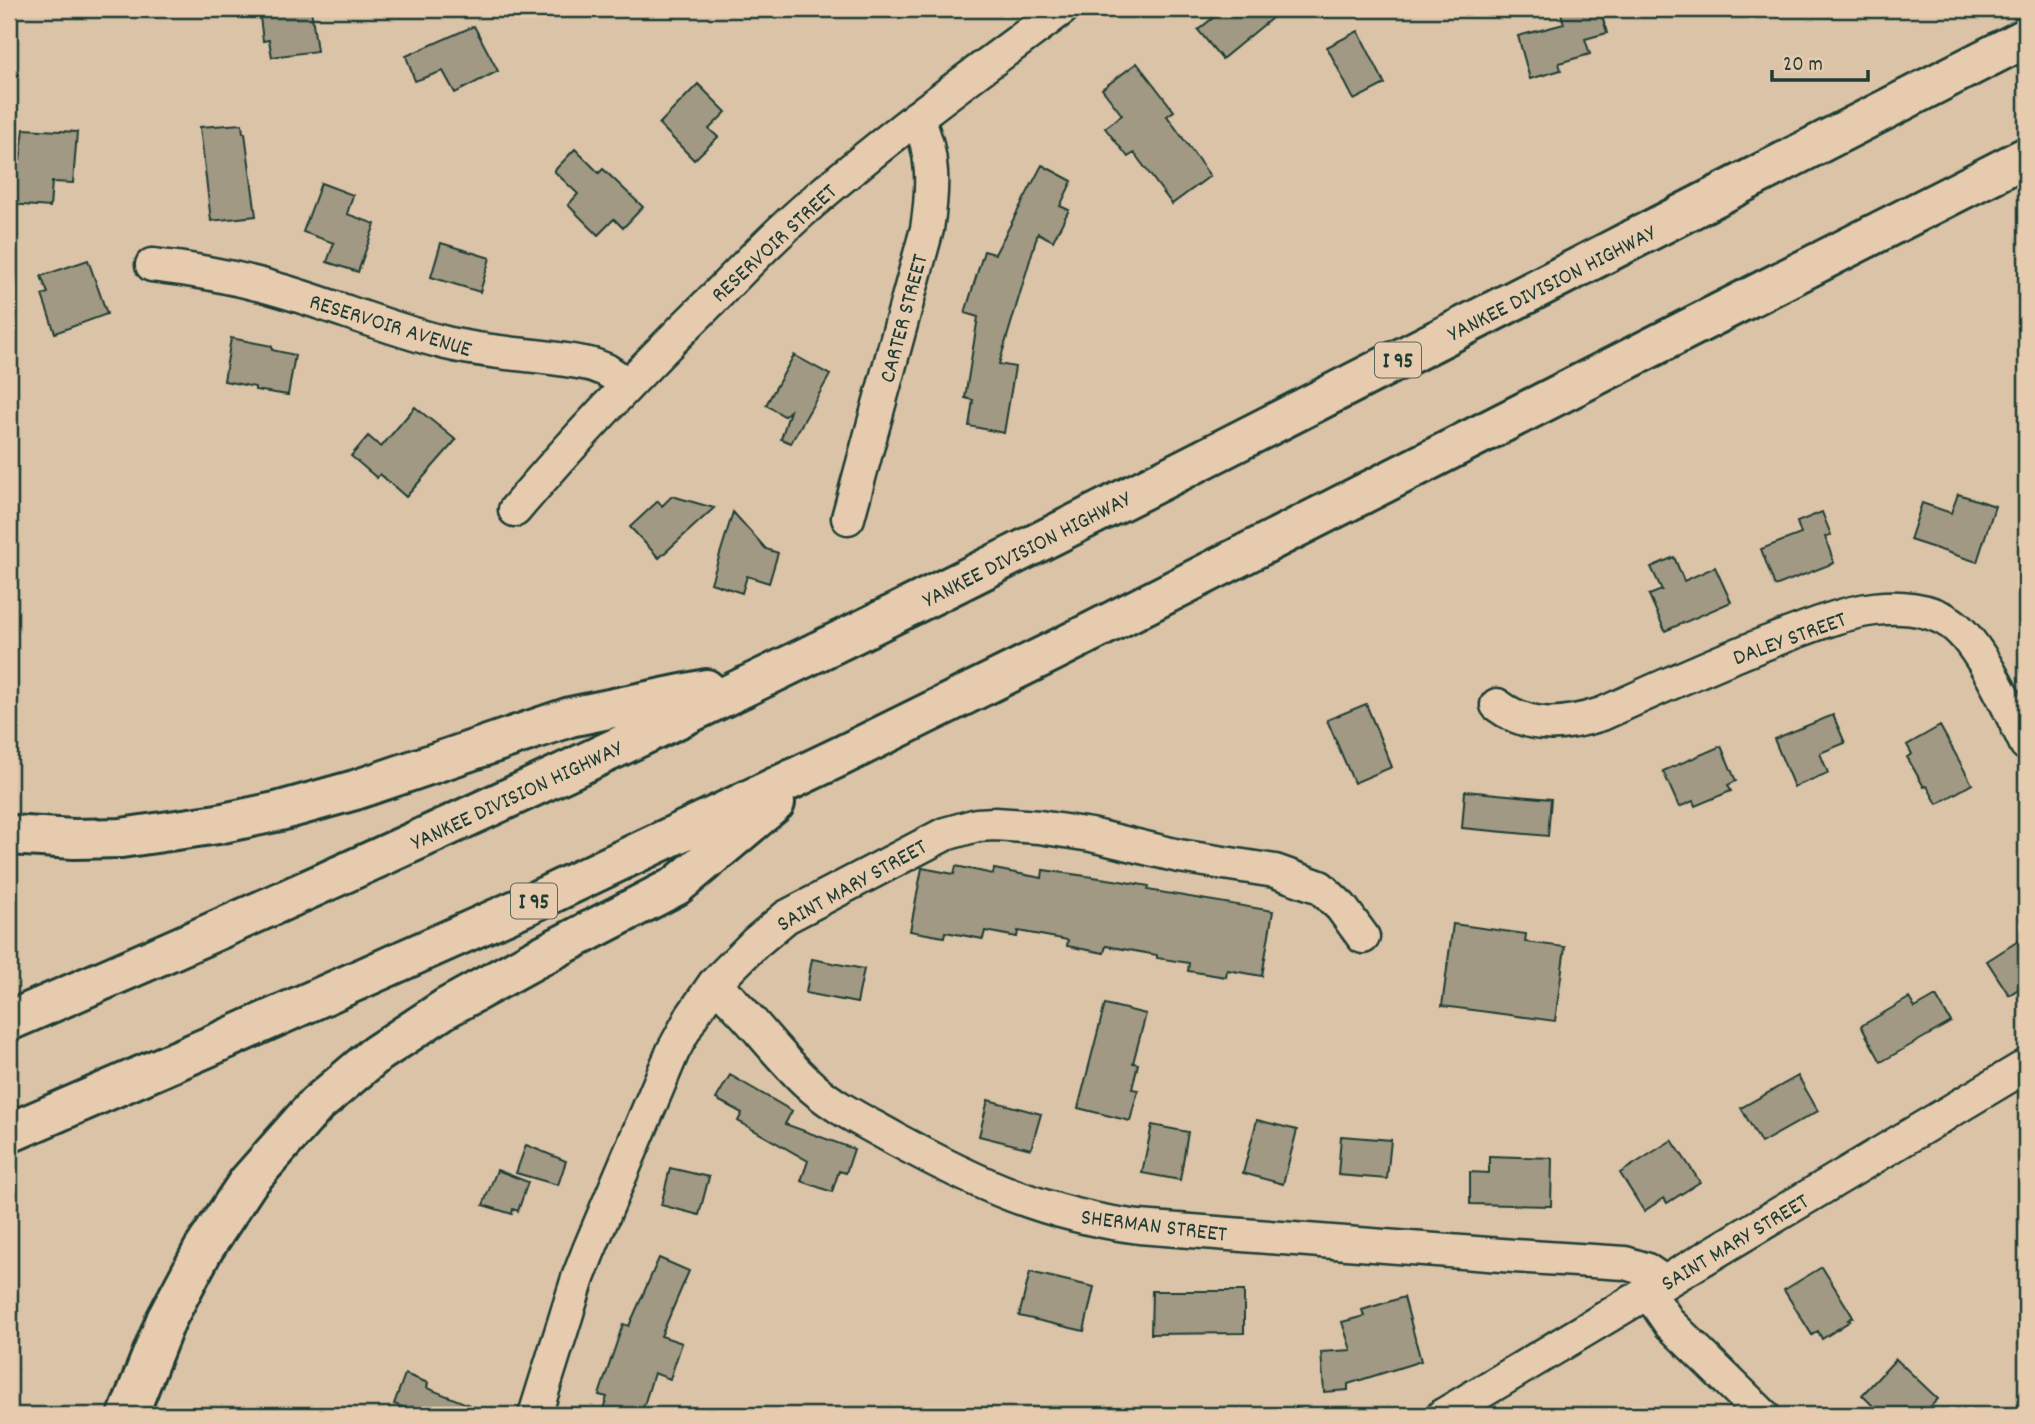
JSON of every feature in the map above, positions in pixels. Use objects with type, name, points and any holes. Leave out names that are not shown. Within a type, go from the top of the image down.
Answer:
[{"type":"highway","name":"YANKEE DIVISION HIGHWAY","points":[[9,1021],[280,903],[767,676],[1048,537],[2026,38]]},
{"type":"highway","name":"I 95","points":[[9,1133],[527,905],[1005,676],[2026,157]]},
{"type":"highway","points":[[9,835],[74,839],[121,838],[243,819],[355,790],[570,717],[767,676]]},
{"type":"highway","points":[[128,1415],[166,1320],[209,1239],[254,1174],[316,1105],[375,1055],[446,1008],[676,886],[819,766]]},
{"type":"street","name":"RESERVOIR STREET","points":[[515,510],[627,384],[780,232],[917,117],[1062,9]]},
{"type":"street","name":"CARTER STREET","points":[[848,518],[930,209],[932,166],[924,132],[917,117]]},
{"type":"street","name":"RESERVOIR AVENUE","points":[[152,265],[188,269],[251,282],[420,337],[472,349],[593,365],[627,384]]},
{"type":"street","name":"DALEY STREET","points":[[1497,705],[1522,720],[1536,723],[1552,724],[1586,719],[1825,621],[1875,609],[1909,609],[1926,611],[1941,617],[1964,634],[1996,683],[2026,744]]},
{"type":"street","name":"SAINT MARY STREET","points":[[535,1415],[578,1278],[673,1051],[714,984],[763,935],[786,917],[929,840],[960,828],[977,825],[1017,825],[1063,830],[1179,856],[1275,872],[1320,887],[1341,907],[1363,937]]},
{"type":"street","name":"SHERMAN STREET","points":[[714,984],[740,1008],[800,1076],[829,1101],[941,1164],[1021,1200],[1096,1220],[1139,1227],[1625,1263],[1645,1269],[1654,1275],[1655,1289],[1677,1331],[1763,1415]]},
{"type":"street","name":"SAINT MARY STREET","points":[[1443,1415],[2026,1066]]},
{"type":"building","points":[[259,9],[311,9],[317,51],[272,57],[269,40],[263,41]]},
{"type":"building","points":[[1224,9],[1283,9],[1222,59],[1198,30]]},
{"type":"building","points":[[1560,9],[1600,9],[1607,33],[1585,39],[1590,54],[1559,63],[1561,70],[1530,79],[1518,36],[1564,24]]},
{"type":"building","points":[[474,26],[498,71],[455,93],[443,71],[415,81],[406,56]]},
{"type":"building","points":[[1358,31],[1385,84],[1354,100],[1327,47]]},
{"type":"building","points":[[1137,63],[1174,111],[1167,116],[1210,176],[1172,204],[1134,153],[1128,157],[1105,128],[1122,115],[1102,89]]},
{"type":"building","points":[[698,84],[726,112],[709,129],[718,137],[694,160],[659,124]]},
{"type":"building","points":[[242,124],[256,216],[211,221],[200,127]]},
{"type":"building","points":[[24,129],[77,132],[73,183],[52,182],[50,207],[9,204],[11,159],[20,160]]},
{"type":"building","points":[[575,149],[599,173],[603,169],[643,207],[623,228],[614,219],[598,235],[568,205],[578,194],[554,171]]},
{"type":"building","points":[[1042,165],[1072,181],[1060,206],[1069,210],[1053,241],[1038,233],[999,364],[1015,367],[1004,433],[969,426],[973,400],[965,398],[978,317],[965,313],[984,251],[995,254]]},
{"type":"building","points":[[321,183],[353,195],[347,214],[375,224],[358,272],[327,262],[334,243],[303,232]]},
{"type":"building","points":[[441,243],[490,258],[480,292],[431,277]]},
{"type":"building","points":[[88,260],[107,314],[55,333],[42,295],[48,293],[41,276]]},
{"type":"building","points":[[231,338],[272,346],[272,350],[295,355],[288,395],[255,390],[255,387],[224,381]]},
{"type":"building","points":[[794,355],[830,375],[791,443],[781,439],[790,411],[784,416],[766,405]]},
{"type":"building","points":[[415,407],[456,440],[406,497],[380,474],[377,478],[351,456],[368,436],[381,447]]},
{"type":"building","points":[[1958,494],[1995,506],[1977,562],[1910,540],[1922,503],[1951,513]]},
{"type":"building","points":[[672,496],[714,508],[659,558],[630,527],[658,501],[662,506]]},
{"type":"building","points":[[733,512],[766,549],[778,553],[769,583],[747,576],[742,593],[711,583]]},
{"type":"building","points":[[1822,512],[1831,535],[1825,537],[1834,563],[1775,586],[1761,549],[1801,534],[1797,522]]},
{"type":"building","points":[[1674,557],[1684,581],[1715,567],[1731,602],[1665,631],[1649,595],[1662,590],[1651,567]]},
{"type":"building","points":[[1366,704],[1392,767],[1354,783],[1327,720]]},
{"type":"building","points":[[1833,715],[1845,743],[1820,753],[1828,773],[1794,787],[1774,739]]},
{"type":"building","points":[[1940,726],[1972,784],[1937,804],[1907,757],[1912,754],[1907,745]]},
{"type":"building","points":[[1721,746],[1736,781],[1728,785],[1731,791],[1695,806],[1693,801],[1679,807],[1663,771]]},
{"type":"building","points":[[1465,791],[1551,799],[1548,836],[1462,828]]},
{"type":"building","points":[[956,866],[993,874],[994,869],[1042,878],[1043,870],[1114,880],[1149,886],[1148,890],[1273,911],[1262,976],[1227,970],[1226,977],[1188,971],[1189,963],[1157,958],[1157,955],[1106,946],[1104,953],[1067,946],[1068,940],[1018,931],[1017,937],[985,931],[983,939],[945,932],[944,937],[910,931],[922,868],[954,874]]},
{"type":"building","points":[[1453,924],[1526,934],[1525,942],[1565,947],[1555,1021],[1442,1006]]},
{"type":"building","points":[[2026,936],[2026,984],[2009,995],[1987,961]]},
{"type":"building","points":[[812,959],[864,969],[857,1003],[806,993]]},
{"type":"building","points":[[1936,996],[1951,1022],[1881,1062],[1861,1026],[1909,998],[1915,1008]]},
{"type":"building","points":[[1105,1004],[1146,1014],[1133,1063],[1138,1064],[1132,1089],[1138,1090],[1130,1121],[1078,1108]]},
{"type":"building","points":[[730,1075],[792,1111],[785,1124],[854,1149],[846,1173],[839,1171],[832,1192],[801,1181],[808,1161],[738,1121],[742,1113],[716,1099]]},
{"type":"building","points":[[1798,1076],[1818,1111],[1761,1143],[1741,1108]]},
{"type":"building","points":[[988,1100],[1041,1114],[1031,1149],[979,1136]]},
{"type":"building","points":[[1257,1120],[1297,1130],[1283,1184],[1243,1173]]},
{"type":"building","points":[[1152,1125],[1188,1132],[1180,1180],[1142,1173]]},
{"type":"building","points":[[1341,1136],[1391,1140],[1387,1179],[1338,1175]]},
{"type":"building","points":[[1672,1140],[1700,1182],[1667,1203],[1664,1198],[1644,1211],[1620,1173]]},
{"type":"building","points":[[526,1145],[566,1161],[558,1185],[516,1173]]},
{"type":"building","points":[[1489,1156],[1552,1158],[1551,1206],[1470,1204],[1470,1172],[1489,1173]]},
{"type":"building","points":[[670,1168],[709,1177],[699,1215],[661,1205]]},
{"type":"building","points":[[497,1170],[528,1182],[518,1211],[513,1209],[512,1214],[483,1205]]},
{"type":"building","points":[[659,1258],[689,1271],[661,1336],[682,1343],[670,1379],[654,1373],[641,1415],[601,1415],[607,1397],[599,1395],[623,1324],[629,1326]]},
{"type":"building","points":[[1822,1267],[1853,1317],[1822,1339],[1818,1331],[1812,1335],[1784,1290]]},
{"type":"building","points":[[1030,1272],[1094,1287],[1084,1331],[1019,1316]]},
{"type":"building","points":[[1152,1291],[1244,1291],[1244,1333],[1151,1334]]},
{"type":"building","points":[[1404,1297],[1421,1361],[1348,1384],[1348,1390],[1324,1392],[1321,1352],[1351,1350],[1342,1322],[1364,1316],[1362,1310]]},
{"type":"building","points":[[1896,1359],[1938,1399],[1922,1415],[1882,1415],[1862,1395]]},
{"type":"building","points":[[405,1374],[428,1383],[427,1388],[492,1414],[424,1415],[394,1404]]}]
